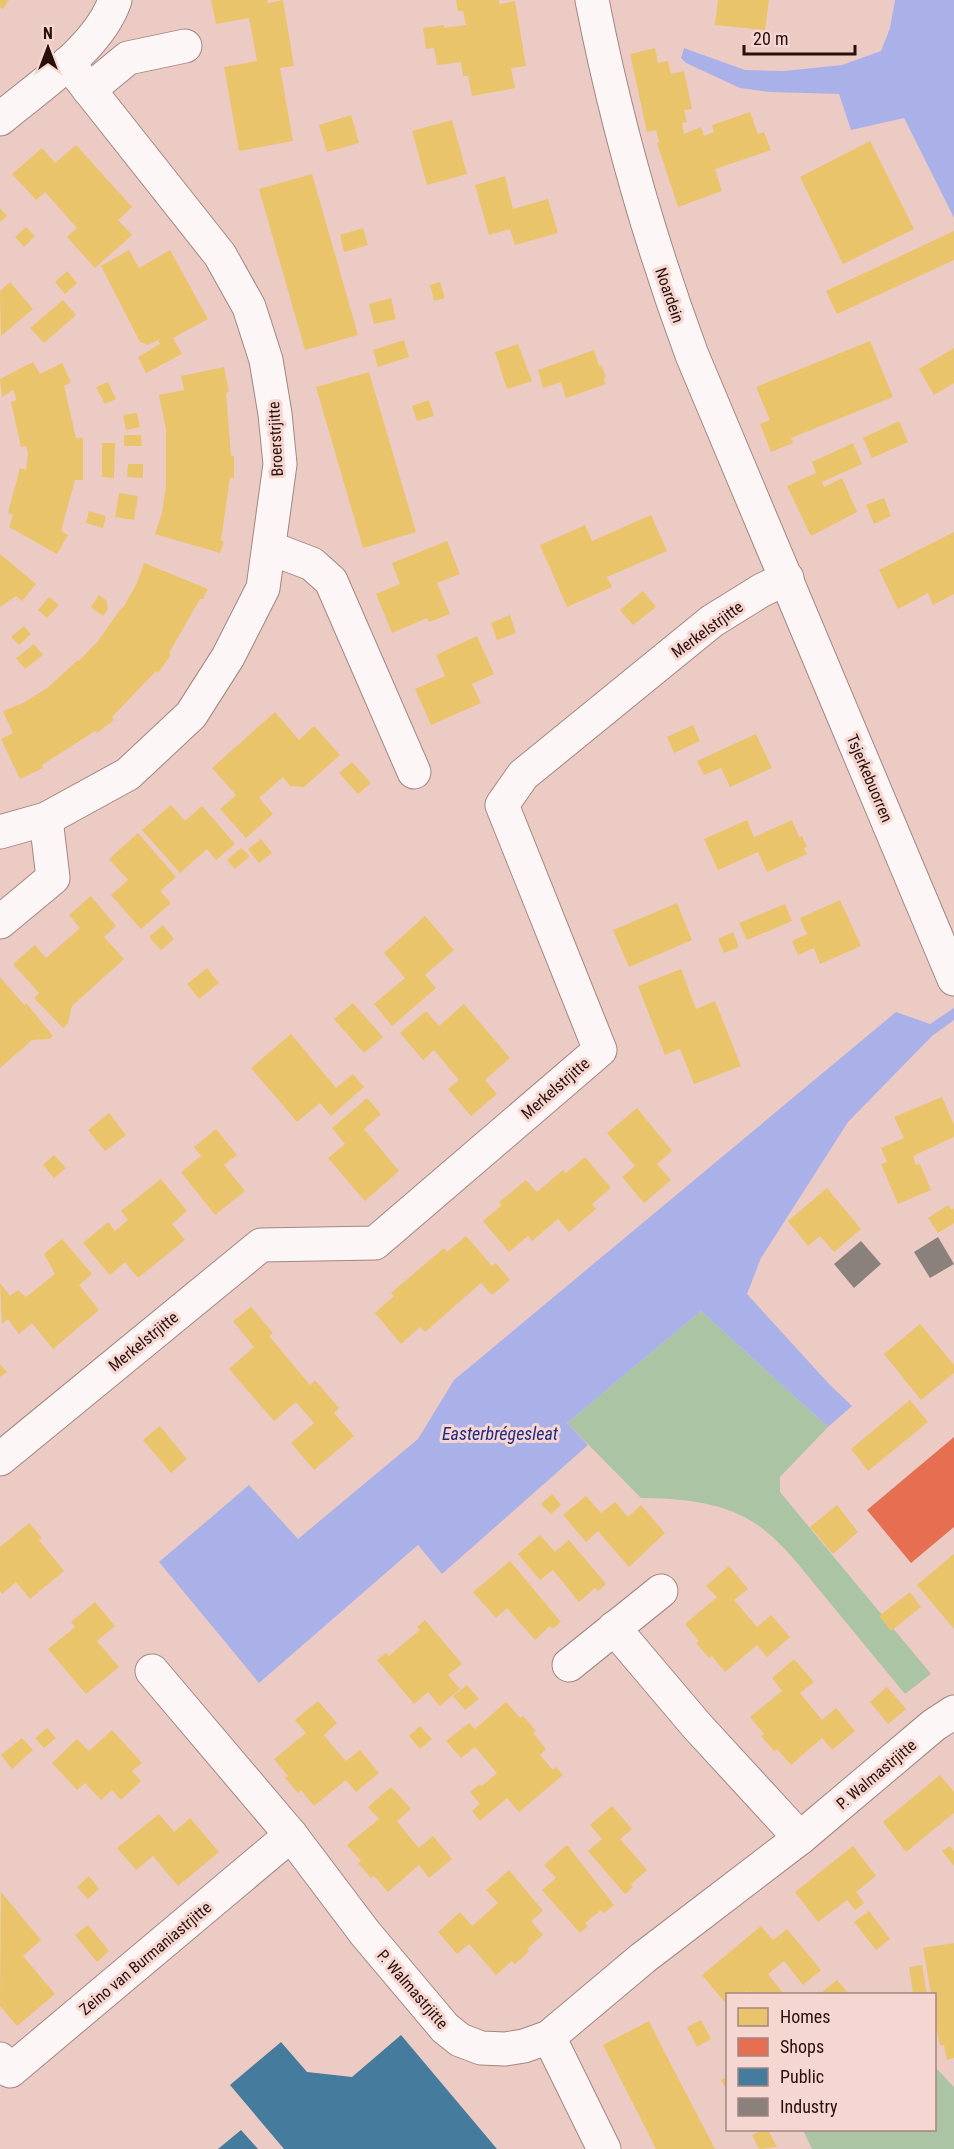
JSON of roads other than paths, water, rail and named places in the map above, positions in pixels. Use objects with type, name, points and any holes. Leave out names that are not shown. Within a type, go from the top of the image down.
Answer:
[{"type":"street","points":[[0,118],[68,63],[97,35],[116,0]]},
{"type":"street","name":"Noardein","points":[[592,0],[608,81],[665,283],[692,355],[787,578]]},
{"type":"street","points":[[89,90],[128,58],[185,46]]},
{"type":"street","name":"Broerstrjitte","points":[[0,832],[46,819],[128,774],[191,715],[228,657],[263,588],[280,464],[266,360],[249,308],[220,255],[68,63]]},
{"type":"street","points":[[270,548],[312,564],[332,581],[414,772]]},
{"type":"street","name":"Tsjerkebuorren","points":[[787,578],[954,978]]},
{"type":"street","name":"Merkelstrjitte","points":[[0,1459],[261,1245],[375,1243],[600,1050],[502,805],[524,774],[712,621],[762,590],[787,578]]},
{"type":"street","points":[[0,922],[53,878],[46,819]]},
{"type":"street","points":[[569,1665],[661,1591]]},
{"type":"street","points":[[614,1628],[697,1726],[800,1838]]},
{"type":"street","name":"P. Walmastrjitte","points":[[152,1671],[291,1835],[365,1933],[445,2028],[460,2040],[481,2048],[505,2049],[524,2046],[549,2037],[643,1958],[800,1838],[934,1725],[954,1712]]},
{"type":"street","name":"Zeino van Burmaniastrjitte","points":[[3,2071],[291,1835]]},
{"type":"street","points":[[549,2037],[604,2149]]},
{"type":"water","points":[[895,0],[954,0],[954,218],[904,118],[851,130],[839,94],[770,92],[740,88],[686,63],[681,58],[684,48],[745,70],[784,71],[842,65],[881,51],[890,28]]},
{"type":"water","name":"Easterbrégesleat","points":[[954,1008],[954,1020],[932,1036],[848,1122],[761,1258],[747,1294],[852,1406],[828,1427],[701,1311],[567,1423],[588,1445],[442,1574],[418,1545],[259,1683],[159,1562],[249,1485],[298,1539],[418,1439],[454,1380],[896,1012],[930,1024]]}]
